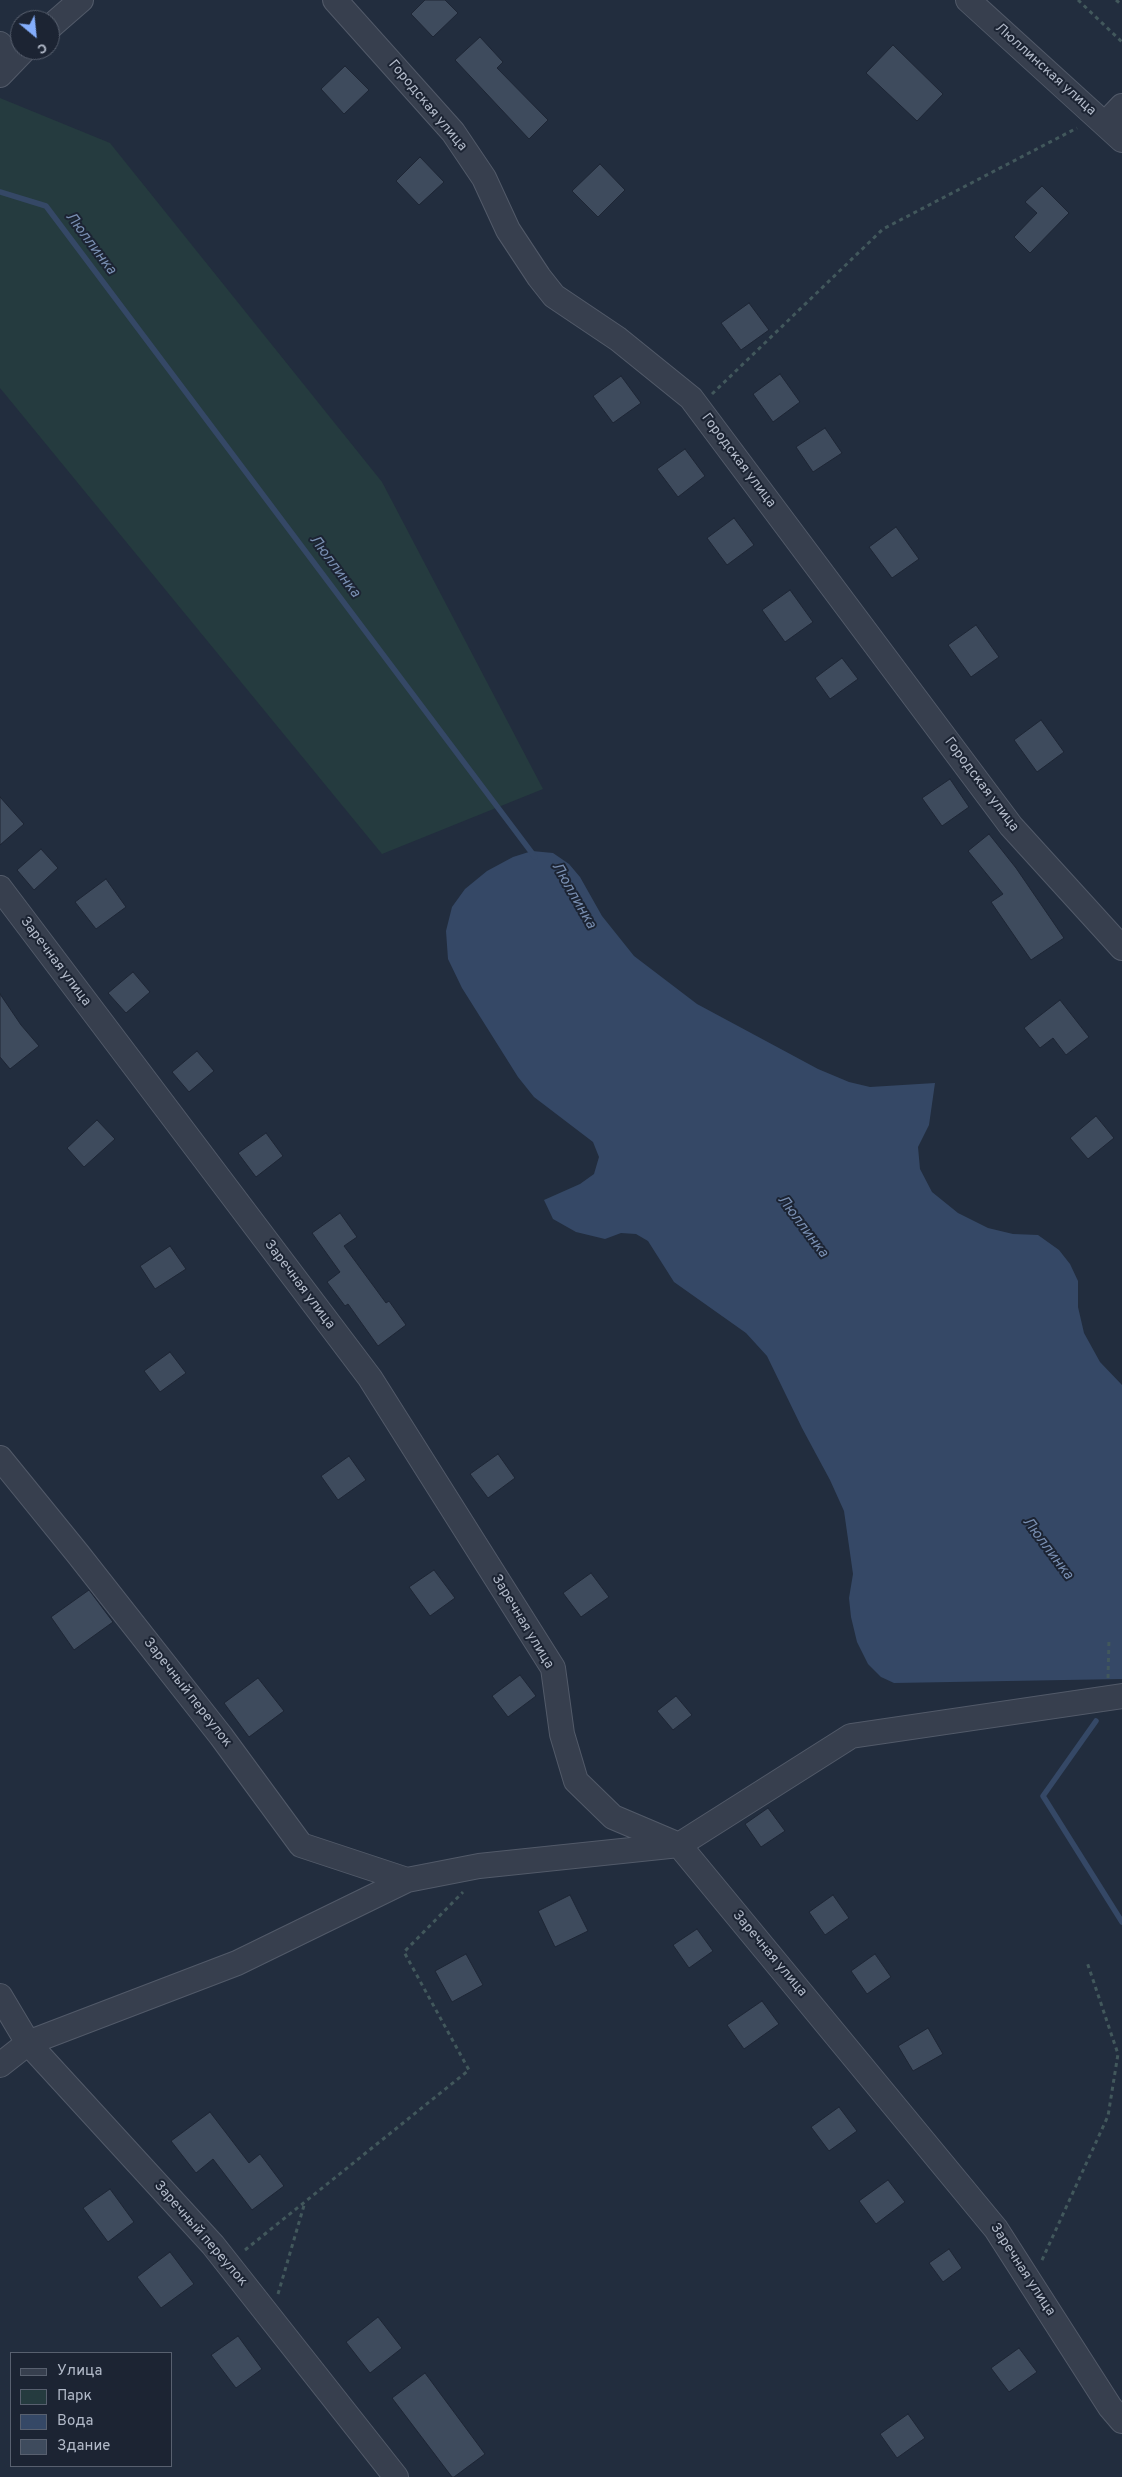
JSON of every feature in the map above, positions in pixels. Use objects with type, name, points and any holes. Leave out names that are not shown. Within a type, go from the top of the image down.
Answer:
[{"type":"street","points":[[60,18],[81,0]]},
{"type":"street","name":"Городская улица","points":[[335,0],[453,132],[484,178],[508,230],[538,277],[554,296],[618,339],[691,398],[1011,826],[1122,948]]},
{"type":"street","name":"Люллинская улица","points":[[968,0],[1122,140]]},
{"type":"street","points":[[1101,121],[1122,106]]},
{"type":"street","name":"Заречная улица","points":[[0,888],[370,1378],[553,1668],[562,1734],[576,1781],[613,1817],[679,1846],[996,2229],[1110,2407],[1122,2421]]},
{"type":"street","name":"Заречный переулок","points":[[0,1458],[221,1736],[301,1846],[407,1880]]},
{"type":"street","points":[[0,2065],[28,2043],[237,1963],[407,1880],[490,1865],[679,1846],[850,1736],[1115,1697]]},
{"type":"street","name":"Заречный переулок","points":[[0,1996],[28,2043],[213,2245],[396,2477]]},
{"type":"path","points":[[1078,0],[1122,42]]},
{"type":"path","points":[[1116,0],[1122,5]]},
{"type":"path","points":[[698,408],[883,229],[1101,121]]},
{"type":"path","points":[[1109,1639],[1115,1697]]},
{"type":"path","points":[[228,2264],[469,2070],[404,1952],[490,1865]]},
{"type":"path","points":[[1032,2284],[1108,2116],[1118,2054],[1087,1962]]},
{"type":"path","points":[[274,2321],[276,2300],[305,2202]]},
{"type":"green space","points":[[0,98],[110,143],[382,482],[543,789],[382,854],[0,388]]},
{"type":"water","points":[[532,851],[553,853],[569,864],[580,877],[602,916],[634,956],[697,1004],[818,1069],[849,1082],[870,1087],[935,1083],[929,1125],[918,1147],[920,1169],[932,1192],[958,1213],[988,1228],[1013,1234],[1038,1235],[1059,1250],[1070,1264],[1078,1281],[1078,1307],[1084,1333],[1100,1362],[1122,1385],[1122,1679],[894,1683],[881,1677],[868,1664],[857,1642],[851,1617],[849,1598],[853,1574],[844,1511],[767,1356],[746,1333],[674,1282],[648,1241],[636,1234],[621,1233],[605,1239],[576,1232],[553,1219],[544,1200],[580,1184],[594,1174],[599,1157],[593,1142],[534,1097],[518,1077],[462,988],[448,959],[446,931],[452,907],[465,889],[487,871],[513,857]]},
{"type":"building","points":[[425,0],[445,0],[458,13],[433,37],[411,14]]},
{"type":"building","points":[[480,37],[503,62],[497,68],[548,120],[529,139],[455,60]]},
{"type":"building","points":[[893,45],[943,94],[917,121],[866,73]]},
{"type":"building","points":[[345,66],[369,90],[344,114],[321,89]]},
{"type":"building","points":[[420,157],[444,182],[419,205],[396,181]]},
{"type":"building","points":[[600,164],[625,190],[598,217],[572,191]]},
{"type":"building","points":[[1042,186],[1069,213],[1030,253],[1014,237],[1037,213],[1025,202]]},
{"type":"building","points":[[749,303],[769,330],[741,350],[721,323]]},
{"type":"building","points":[[780,374],[800,402],[773,422],[753,394]]},
{"type":"building","points":[[621,376],[641,403],[613,423],[593,396]]},
{"type":"building","points":[[825,428],[842,453],[813,472],[796,447]]},
{"type":"building","points":[[685,449],[705,476],[678,497],[657,469]]},
{"type":"building","points":[[734,518],[754,545],[727,565],[707,538]]},
{"type":"building","points":[[896,527],[919,559],[892,578],[869,547]]},
{"type":"building","points":[[790,590],[813,622],[785,642],[762,610]]},
{"type":"building","points":[[976,625],[999,657],[971,677],[948,645]]},
{"type":"building","points":[[842,658],[858,679],[830,699],[815,678]]},
{"type":"building","points":[[1041,720],[1064,752],[1037,772],[1014,740]]},
{"type":"building","points":[[950,779],[969,807],[942,826],[922,798]]},
{"type":"building","points":[[0,797],[24,824],[0,845]]},
{"type":"building","points":[[989,834],[1016,868],[1064,938],[1031,960],[991,902],[1003,894],[968,851]]},
{"type":"building","points":[[41,849],[58,868],[34,890],[17,870]]},
{"type":"building","points":[[106,879],[126,907],[96,929],[75,902]]},
{"type":"building","points":[[133,972],[150,992],[126,1013],[108,993]]},
{"type":"building","points":[[0,994],[21,1025],[39,1046],[10,1069],[0,1057]]},
{"type":"building","points":[[1060,1000],[1089,1037],[1066,1055],[1053,1038],[1040,1048],[1024,1028]]},
{"type":"building","points":[[197,1051],[214,1071],[189,1092],[172,1072]]},
{"type":"building","points":[[1096,1116],[1114,1138],[1088,1159],[1070,1138]]},
{"type":"building","points":[[97,1120],[115,1139],[84,1167],[67,1148]]},
{"type":"building","points":[[266,1133],[283,1156],[256,1177],[238,1153]]},
{"type":"building","points":[[340,1213],[357,1237],[344,1246],[386,1303],[389,1301],[406,1325],[378,1346],[348,1304],[345,1306],[327,1282],[340,1272],[312,1233]]},
{"type":"building","points":[[170,1246],[186,1269],[155,1289],[140,1266]]},
{"type":"building","points":[[170,1352],[186,1373],[160,1392],[144,1371]]},
{"type":"building","points":[[498,1454],[515,1478],[488,1498],[470,1474]]},
{"type":"building","points":[[349,1456],[366,1480],[338,1500],[321,1476]]},
{"type":"building","points":[[434,1570],[455,1598],[430,1616],[409,1587]]},
{"type":"building","points":[[591,1573],[609,1597],[581,1617],[563,1593]]},
{"type":"building","points":[[89,1590],[113,1622],[74,1650],[51,1617]]},
{"type":"building","points":[[520,1675],[536,1696],[508,1717],[492,1696]]},
{"type":"building","points":[[258,1678],[284,1711],[249,1737],[224,1703]]},
{"type":"building","points":[[676,1696],[692,1715],[673,1730],[657,1711]]},
{"type":"building","points":[[768,1808],[785,1831],[761,1847],[745,1824]]},
{"type":"building","points":[[570,1895],[588,1931],[555,1947],[538,1911]]},
{"type":"building","points":[[833,1895],[849,1918],[825,1935],[809,1912]]},
{"type":"building","points":[[697,1929],[713,1951],[689,1968],[673,1945]]},
{"type":"building","points":[[466,1954],[483,1985],[452,2002],[435,1971]]},
{"type":"building","points":[[875,1954],[891,1977],[867,1994],[851,1971]]},
{"type":"building","points":[[762,2001],[779,2024],[744,2049],[727,2025]]},
{"type":"building","points":[[928,2028],[943,2054],[913,2071],[898,2046]]},
{"type":"building","points":[[839,2107],[857,2131],[829,2151],[811,2127]]},
{"type":"building","points":[[210,2112],[249,2163],[260,2154],[284,2186],[252,2210],[213,2159],[196,2173],[171,2141]]},
{"type":"building","points":[[888,2180],[905,2202],[876,2224],[859,2201]]},
{"type":"building","points":[[110,2189],[134,2222],[108,2242],[83,2208]]},
{"type":"building","points":[[949,2249],[962,2268],[943,2282],[929,2263]]},
{"type":"building","points":[[170,2252],[194,2284],[161,2308],[137,2277]]},
{"type":"building","points":[[378,2317],[402,2348],[370,2373],[346,2342]]},
{"type":"building","points":[[238,2336],[262,2369],[236,2388],[211,2355]]},
{"type":"building","points":[[1019,2348],[1037,2372],[1009,2392],[991,2368]]},
{"type":"building","points":[[425,2373],[485,2454],[454,2477],[452,2477],[392,2398]]},
{"type":"building","points":[[908,2414],[925,2438],[897,2458],[880,2434]]},
{"type":"waterway","name":"Люллинка","points":[[0,192],[46,206],[535,857]]},
{"type":"waterway","name":"Люллинка","points":[[1096,1721],[1043,1796],[1122,1922]]}]
